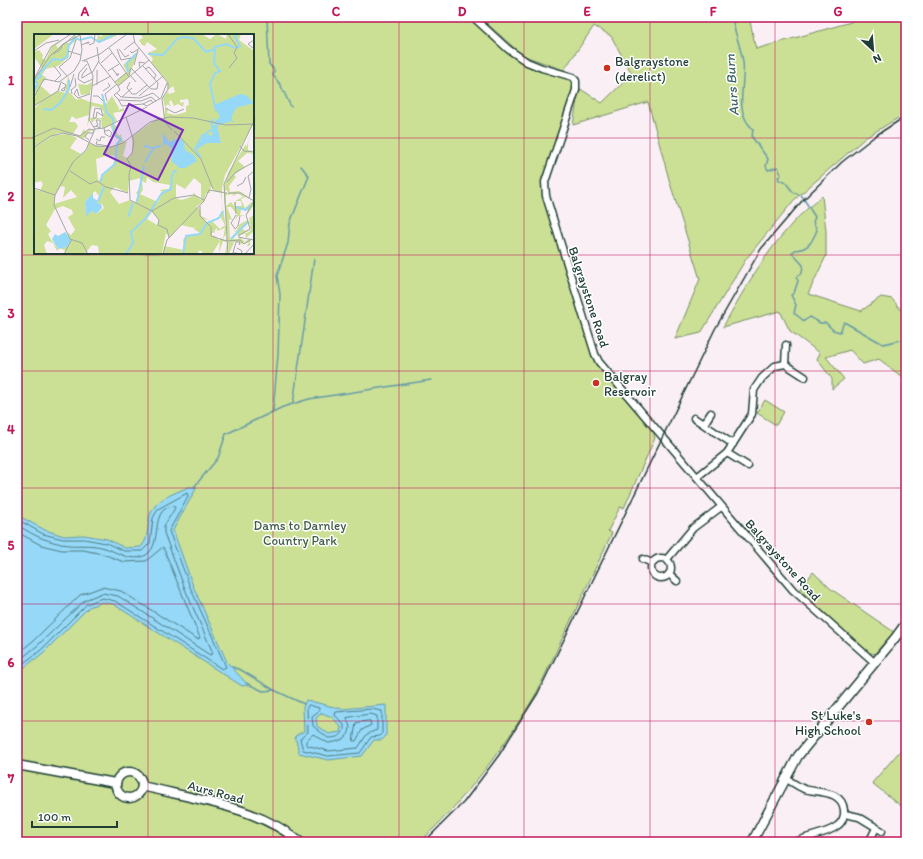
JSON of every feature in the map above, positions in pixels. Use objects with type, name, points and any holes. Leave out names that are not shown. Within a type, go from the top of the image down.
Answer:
[{"type":"street","name":"Balgraystone Road","points":[[473,17],[518,57],[542,68],[573,77],[576,81],[574,97],[545,182],[546,196],[551,218],[596,358],[793,590],[874,662]]},
{"type":"street","points":[[785,364],[786,345]]},
{"type":"street","points":[[696,477],[727,453],[752,414],[754,390],[762,378],[775,366],[785,364],[805,377]]},
{"type":"street","points":[[704,424],[711,414]]},
{"type":"street","points":[[694,418],[733,444]]},
{"type":"street","points":[[727,453],[748,466]]},
{"type":"street","points":[[667,559],[693,528],[721,506]]},
{"type":"street","points":[[657,558],[667,559],[671,564],[669,574],[664,578],[654,576],[651,570],[652,563],[657,558]]},
{"type":"street","points":[[643,559],[652,563]]},
{"type":"street","points":[[669,574],[676,581]]},
{"type":"street","points":[[752,842],[785,778],[806,745],[895,638],[906,622]]},
{"type":"street","points":[[17,765],[115,784]]},
{"type":"street","points":[[131,771],[141,778],[142,786],[141,791],[134,797],[125,798],[118,792],[115,784],[119,776],[131,771]]},
{"type":"street","points":[[785,778],[806,789],[835,796],[842,802],[845,814],[838,826],[796,842]]},
{"type":"street","name":"Aurs Road","points":[[142,786],[241,810],[286,832],[300,842]]},
{"type":"street","points":[[845,814],[859,817],[879,829],[871,838]]},
{"type":"green space","name":"Dams to Darnley Country Park","points":[[17,17],[469,17],[499,46],[516,59],[539,71],[563,77],[572,81],[573,88],[555,149],[542,177],[545,199],[594,354],[653,431],[655,438],[624,508],[620,507],[608,531],[612,533],[537,692],[512,732],[484,771],[453,808],[420,842],[17,842]]},
{"type":"green space","points":[[480,17],[749,17],[756,49],[851,22],[857,17],[906,17],[906,113],[865,138],[794,200],[746,259],[701,333],[675,339],[700,279],[670,183],[648,102],[573,125],[579,88],[602,103],[632,74],[611,36],[594,26],[564,70],[522,55]]},
{"type":"green space","points":[[822,196],[826,231],[826,256],[808,294],[861,311],[881,297],[892,299],[906,316],[906,380],[879,359],[863,364],[850,350],[826,357],[844,379],[832,389],[832,379],[817,359],[820,353],[790,331],[780,311],[723,327],[762,261],[771,249],[802,213]]},
{"type":"green space","points":[[765,400],[784,412],[776,425],[757,413]]},
{"type":"green space","points":[[813,572],[831,589],[894,632],[874,654],[867,652],[800,590]]},
{"type":"green space","points":[[906,744],[906,800],[901,806],[872,783]]},
{"type":"water","points":[[188,487],[197,487],[173,530],[193,586],[227,662],[248,685],[242,686],[113,604],[102,602],[89,607],[43,653],[17,673],[17,515],[45,530],[64,536],[84,535],[107,539],[125,548],[141,547],[146,538],[150,516],[155,506],[166,497]]},
{"type":"water","points":[[306,700],[342,709],[386,705],[386,736],[382,740],[374,740],[362,756],[328,760],[299,753],[295,736],[304,731],[303,707]],"holes":[[[322,713],[332,717],[341,727],[340,732],[329,734],[317,726],[316,718]]]},
{"type":"waterway","points":[[267,17],[269,64],[274,70],[273,75],[281,86],[291,107]]},
{"type":"waterway","name":"Aurs Burn","points":[[732,17],[743,62],[743,114],[753,129],[752,137],[768,159],[766,166],[768,170],[778,167],[781,175],[778,177],[779,180],[786,183],[793,192],[802,196],[815,217],[813,222],[817,230],[812,241],[804,248],[795,250],[792,253],[803,265],[802,273],[796,277],[798,281],[794,293],[791,295],[796,305],[794,313],[804,321],[810,317],[820,323],[826,323],[833,330],[840,332],[844,322],[883,344],[906,339]]},
{"type":"waterway","points":[[273,411],[278,355],[280,294],[277,276],[288,243],[290,223],[309,176],[301,166]]},
{"type":"waterway","points":[[293,404],[314,259]]},
{"type":"waterway","points":[[194,487],[218,458],[226,434],[283,407],[309,399],[431,380]]},
{"type":"waterway","points":[[232,667],[241,670],[274,690]]},
{"type":"waterway","points":[[246,683],[263,691],[274,690],[304,704]]},
{"type":"railway","points":[[424,842],[464,802],[499,755],[538,693],[715,329],[761,249],[802,201],[842,162],[875,136],[906,116]]},
{"type":"place","name":"Balgraystone (derelict)","points":[[607,68]]},
{"type":"place","name":"Balgray Reservoir","points":[[596,383]]},
{"type":"place","name":"St Luke's High School","points":[[869,722]]}]
